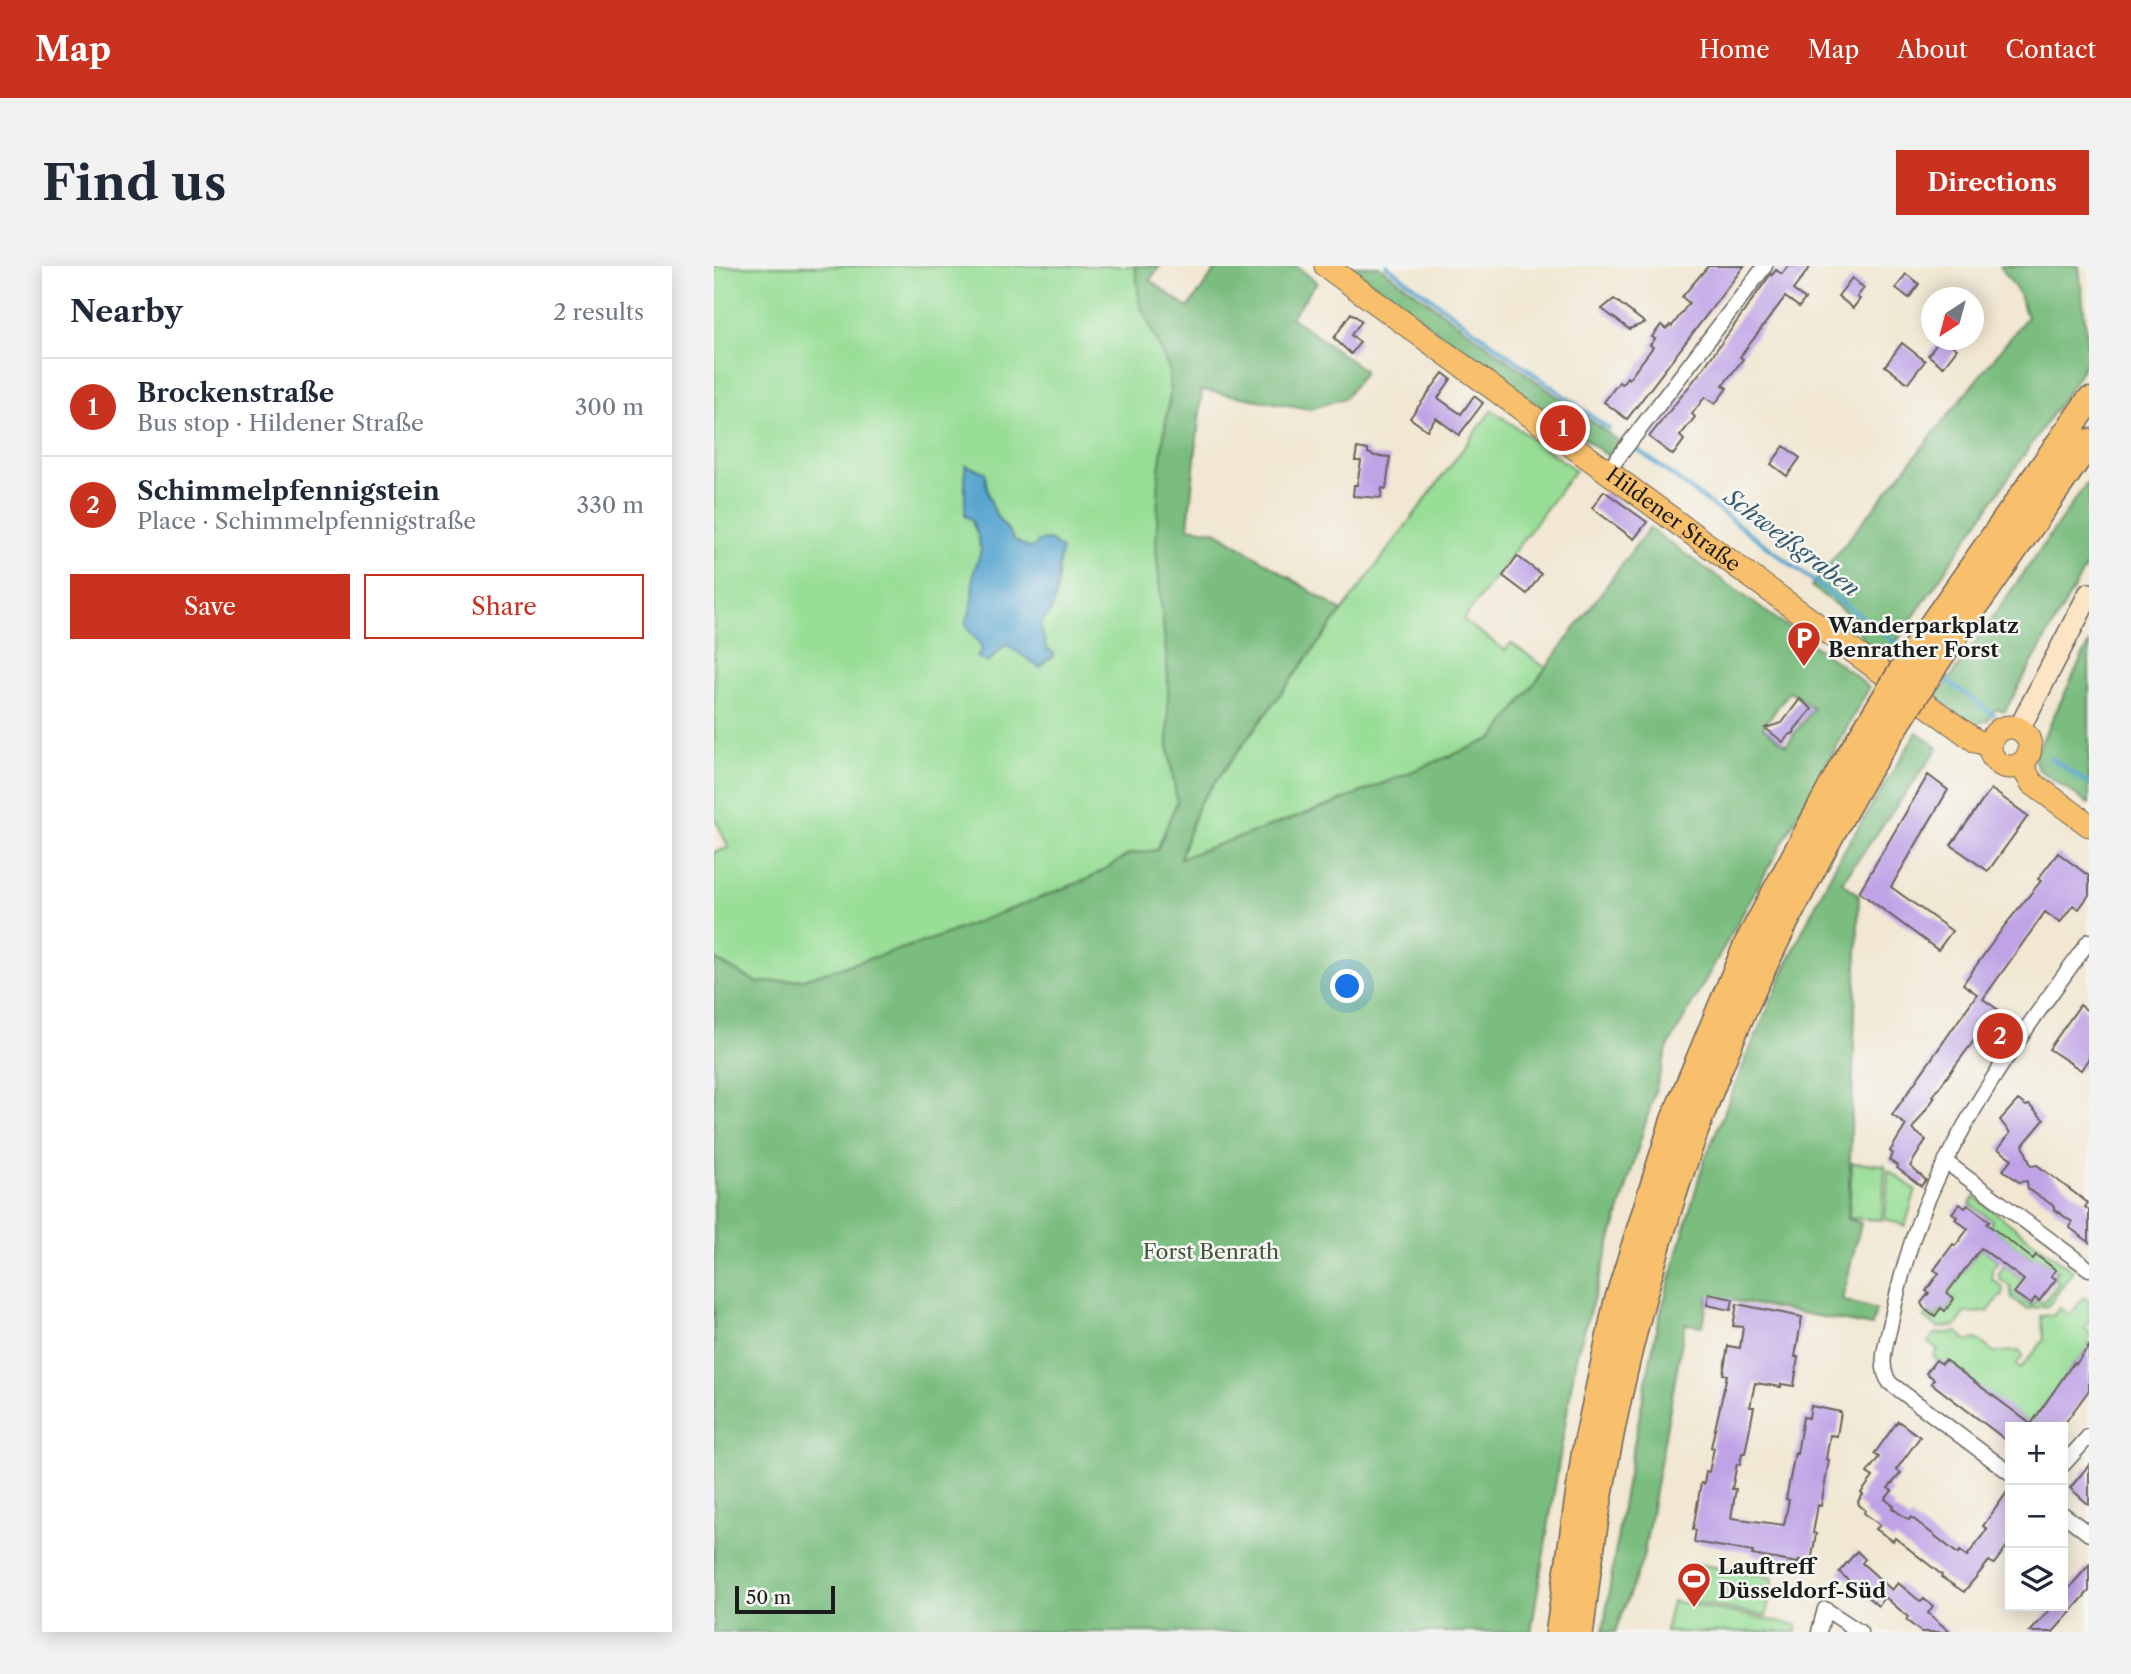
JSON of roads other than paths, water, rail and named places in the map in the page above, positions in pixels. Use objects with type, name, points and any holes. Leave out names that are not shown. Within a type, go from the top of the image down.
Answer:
[{"type":"highway","points":[[1559,1632],[1575,1614],[1585,1453],[1617,1303],[1674,1120],[1747,945],[1853,771],[2085,406]]},
{"type":"highway","points":[[1929,651],[2087,445]]},
{"type":"main road","name":"Hildener Straße","points":[[1326,266],[1976,741],[1990,745],[1992,758],[2002,766],[2015,768],[2021,765]]},
{"type":"main road","points":[[2019,729],[2089,594]]},
{"type":"main road","points":[[1990,745],[1998,731],[2008,727],[2019,729],[2028,738],[2031,750],[2021,765],[2032,783],[2089,825]]},
{"type":"street","points":[[1607,472],[1765,266]]},
{"type":"street","points":[[2005,1469],[1890,1384],[1883,1365],[1892,1316],[1925,1205],[1946,1162],[2007,1056],[2089,940]]},
{"type":"street","points":[[1946,1162],[2089,1269]]},
{"type":"street","points":[[2068,1459],[2089,1436]]},
{"type":"street","points":[[2068,1518],[2089,1534]]},
{"type":"street","points":[[1819,1632],[1825,1609],[1860,1632]]},
{"type":"water","points":[[965,465],[985,472],[992,506],[1013,539],[1029,548],[1035,546],[1038,541],[1050,540],[1062,549],[1054,604],[1040,624],[1047,649],[1054,653],[1040,668],[1006,644],[988,663],[977,657],[982,649],[965,622],[971,606],[973,574],[981,549],[971,519],[965,516]]},
{"type":"waterway","name":"Schweißgraben","points":[[1387,266],[1609,429]]},
{"type":"waterway","name":"Schweißgraben","points":[[1638,450],[1906,650]]},
{"type":"waterway","name":"Schweißgraben","points":[[1938,674],[1994,715]]},
{"type":"waterway","name":"Schweißgraben","points":[[2051,758],[2089,784]]},
{"type":"place","name":"Brockenstraße","points":[[1563,428]]},
{"type":"place","name":"Wanderparkplatz Benrather Forst","points":[[1804,668]]},
{"type":"place","name":"Schimmelpfennigstein","points":[[2000,1036]]},
{"type":"place","name":"Lauftreff Düsseldorf-Süd","points":[[1694,1609]]},
{"type":"park label","name":"Forst Benrath","points":[[1211,1252]]}]
